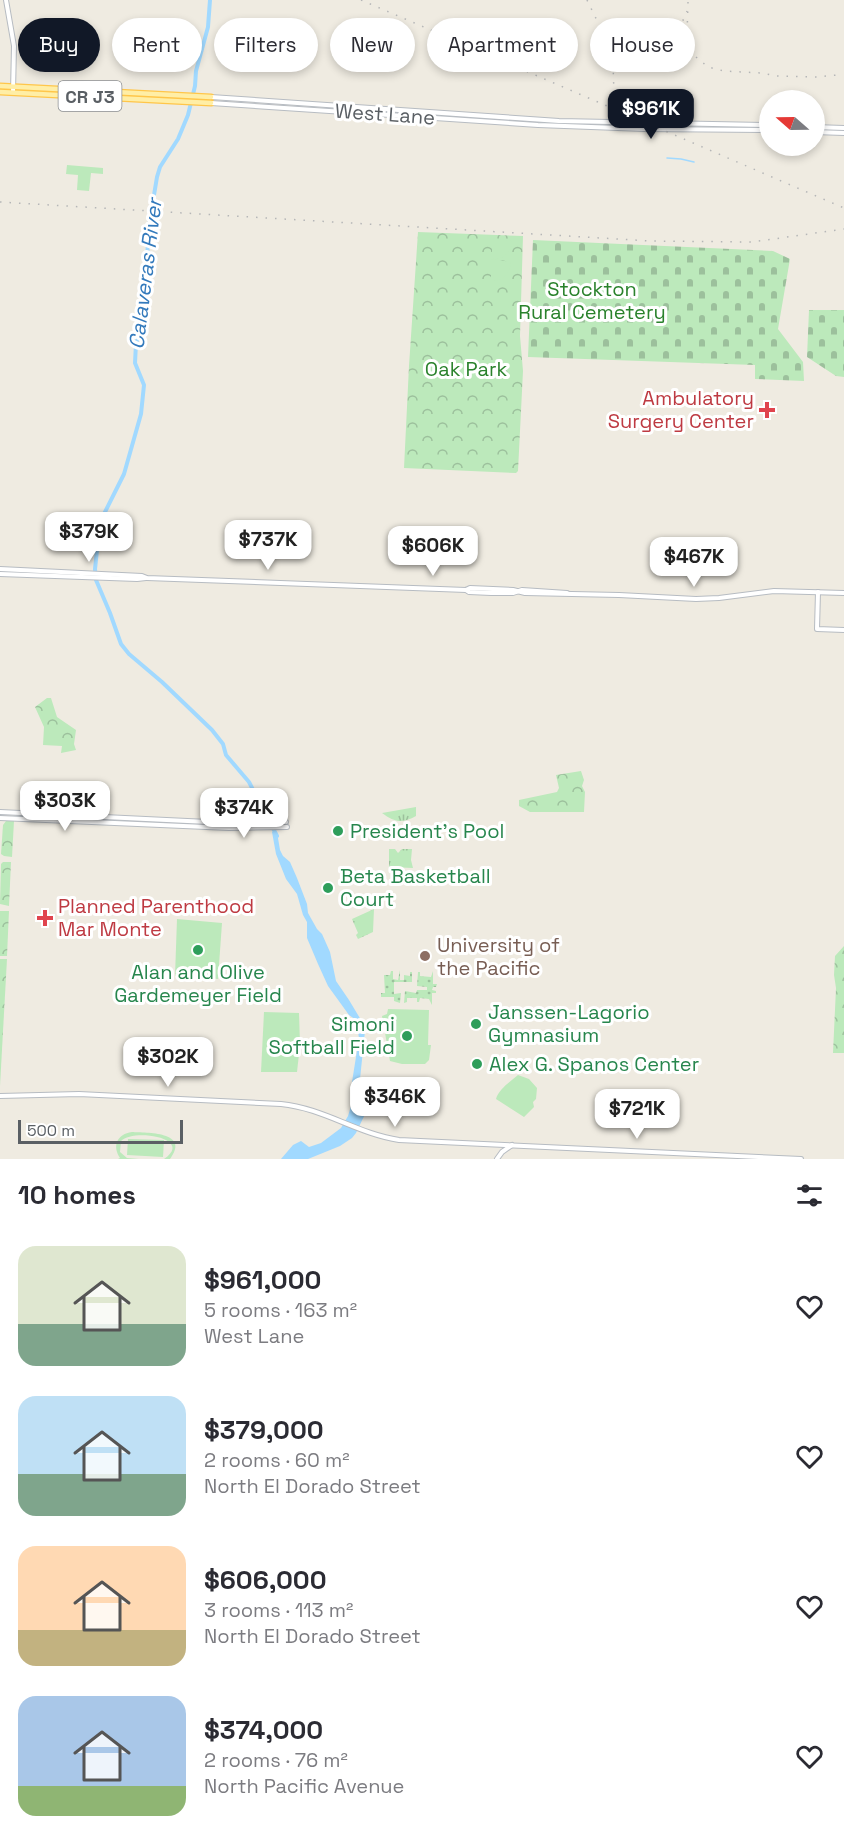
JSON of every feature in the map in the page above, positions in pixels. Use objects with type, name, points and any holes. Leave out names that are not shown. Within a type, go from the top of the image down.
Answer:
[{"type":"main road","points":[[6,0],[14,46],[14,89]]},
{"type":"main road","name":"West Lane","points":[[0,86],[14,89],[211,100],[244,99],[559,121],[759,125]]},
{"type":"main road","name":"West Lane","points":[[0,92],[14,89]]},
{"type":"main road","points":[[231,104],[242,102],[244,99]]},
{"type":"main road","name":"West Lane","points":[[211,100],[231,104],[538,124],[644,129],[759,130]]},
{"type":"main road","points":[[250,105],[253,102],[267,101]]},
{"type":"main road","points":[[825,130],[844,131]]},
{"type":"main road","points":[[0,569],[68,575],[142,576],[491,593],[544,591],[707,599],[774,591],[844,593]]},
{"type":"main road","points":[[0,574],[52,574]]},
{"type":"main road","points":[[818,592],[817,628],[844,630]]},
{"type":"main road","points":[[0,812],[245,824]]},
{"type":"main road","points":[[0,818],[229,828],[260,829],[287,825],[259,823],[233,825],[229,828]]},
{"type":"main road","points":[[92,822],[103,818]]},
{"type":"main road","points":[[165,825],[175,824],[177,821]]},
{"type":"main road","points":[[0,1096],[80,1094],[281,1104],[300,1106],[364,1131],[399,1140],[801,1159]]},
{"type":"main road","points":[[497,1159],[502,1152],[513,1145]]},
{"type":"green space","points":[[67,165],[103,168],[103,174],[91,173],[89,191],[77,190],[78,175],[66,174]]},
{"type":"green space","name":"Oak Park","points":[[418,232],[523,236],[520,336],[523,371],[518,471],[516,473],[404,468]]},
{"type":"green space","points":[[492,238],[512,241],[506,255],[492,258]]},
{"type":"green space","name":"Stockton Rural Cemetery","points":[[533,240],[773,251],[790,259],[778,329],[803,362],[804,381],[755,379],[755,365],[528,357]]},
{"type":"green space","points":[[491,259],[511,262],[507,273],[499,280],[491,281]]},
{"type":"green space","points":[[809,310],[844,310],[844,377],[836,376],[807,357]]},
{"type":"green space","points":[[47,698],[51,698],[57,717],[76,730],[74,744],[76,750],[61,753],[62,746],[43,745],[44,727],[35,707]]},
{"type":"green space","points":[[581,771],[584,780],[582,786],[585,792],[584,812],[530,812],[519,806],[519,800],[557,792],[559,788],[556,775]]},
{"type":"green space","points":[[416,807],[416,816],[402,821],[394,820],[382,813]]},
{"type":"green space","points":[[6,821],[14,821],[12,857],[1,854],[3,825]]},
{"type":"green space","points":[[389,849],[395,849],[398,853],[402,849],[412,849],[413,868],[389,867]]},
{"type":"green space","points":[[11,862],[9,906],[0,904],[1,864]]},
{"type":"green space","points":[[374,909],[373,932],[358,939],[352,919]]},
{"type":"green space","points":[[0,911],[9,911],[7,956],[0,956]]},
{"type":"green space","name":"Alan and Olive Gardemeyer Field","points":[[177,919],[222,923],[218,979],[175,976]]},
{"type":"green space","points":[[844,946],[844,1053],[833,1053],[835,956]]},
{"type":"green space","points":[[0,959],[7,959],[0,1086]]},
{"type":"green space","points":[[400,970],[400,980],[404,980],[404,975],[410,976],[412,972],[412,982],[394,982],[394,994],[401,993],[400,1003],[394,1001],[394,997],[381,997],[381,993],[385,993],[384,975],[390,975],[393,971],[393,979],[398,980]]},
{"type":"green space","points":[[433,971],[433,984],[437,984],[432,990],[436,993],[432,993],[432,1005],[429,999],[420,998],[417,1002],[417,998],[407,998],[407,1002],[404,1003],[405,991],[416,993],[417,990],[427,990],[427,987],[417,986],[418,972],[420,976],[431,977]]},
{"type":"green space","name":"Simoni Softball Field","points":[[388,1009],[429,1010],[428,1045],[431,1045],[429,1060],[425,1064],[402,1064],[390,1061],[382,1016],[387,1014]]},
{"type":"green space","points":[[264,1012],[299,1013],[300,1045],[297,1072],[261,1072]]},
{"type":"green space","points":[[518,1075],[529,1079],[537,1088],[534,1107],[524,1117],[496,1099],[502,1089]]},
{"type":"green space","points":[[132,1132],[164,1135],[171,1138],[175,1143],[175,1150],[170,1159],[164,1159],[172,1152],[172,1146],[167,1141],[159,1137],[137,1135],[121,1141],[120,1152],[127,1158],[139,1159],[118,1159],[120,1158],[116,1149],[117,1141],[123,1135]]},
{"type":"green space","points":[[128,1139],[164,1140],[163,1157],[127,1155]]},
{"type":"water","points":[[272,832],[277,832],[280,850],[290,862],[307,904],[308,913],[322,934],[330,952],[336,981],[364,1025],[365,1031],[360,1079],[366,1112],[352,1138],[340,1146],[308,1159],[281,1159],[293,1145],[301,1141],[309,1147],[321,1143],[341,1128],[351,1106],[352,1082],[359,1038],[356,1020],[349,1015],[328,986],[307,938],[307,922],[297,894],[286,879],[276,854]]},
{"type":"waterway","name":"Calaveras River","points":[[210,0],[208,27],[196,71],[188,115],[157,177],[150,219],[141,332],[136,343],[135,363],[144,385],[141,414],[124,474],[100,522],[95,569],[96,580],[121,644],[212,730],[223,744],[226,755],[249,782],[277,836]]},
{"type":"waterway","points":[[667,158],[694,162]]},
{"type":"railway","points":[[361,0],[844,208]]},
{"type":"railway","points":[[587,0],[596,18]]},
{"type":"railway","points":[[688,2],[689,44],[696,57],[708,67],[724,71],[777,76],[837,75]]},
{"type":"railway","points":[[634,115],[621,102],[614,85],[615,64],[618,58],[627,47],[639,40],[673,31],[683,20],[687,11]]},
{"type":"railway","points":[[0,202],[651,241],[752,242],[844,229]]},
{"type":"place","name":"Ambulatory Surgery Center","points":[[767,410]]},
{"type":"place","name":"President's Pool","points":[[338,831]]},
{"type":"place","name":"Beta Basketball Court","points":[[328,888]]},
{"type":"place","name":"Planned Parenthood Mar Monte","points":[[45,918]]},
{"type":"place","name":"Alan and Olive Gardemeyer Field","points":[[198,950]]},
{"type":"place","name":"University of the Pacific","points":[[425,956]]},
{"type":"place","name":"Janssen-Lagorio Gymnasium","points":[[476,1024]]},
{"type":"place","name":"Simoni Softball Field","points":[[407,1036]]},
{"type":"place","name":"Alex G. Spanos Center","points":[[477,1064]]}]
